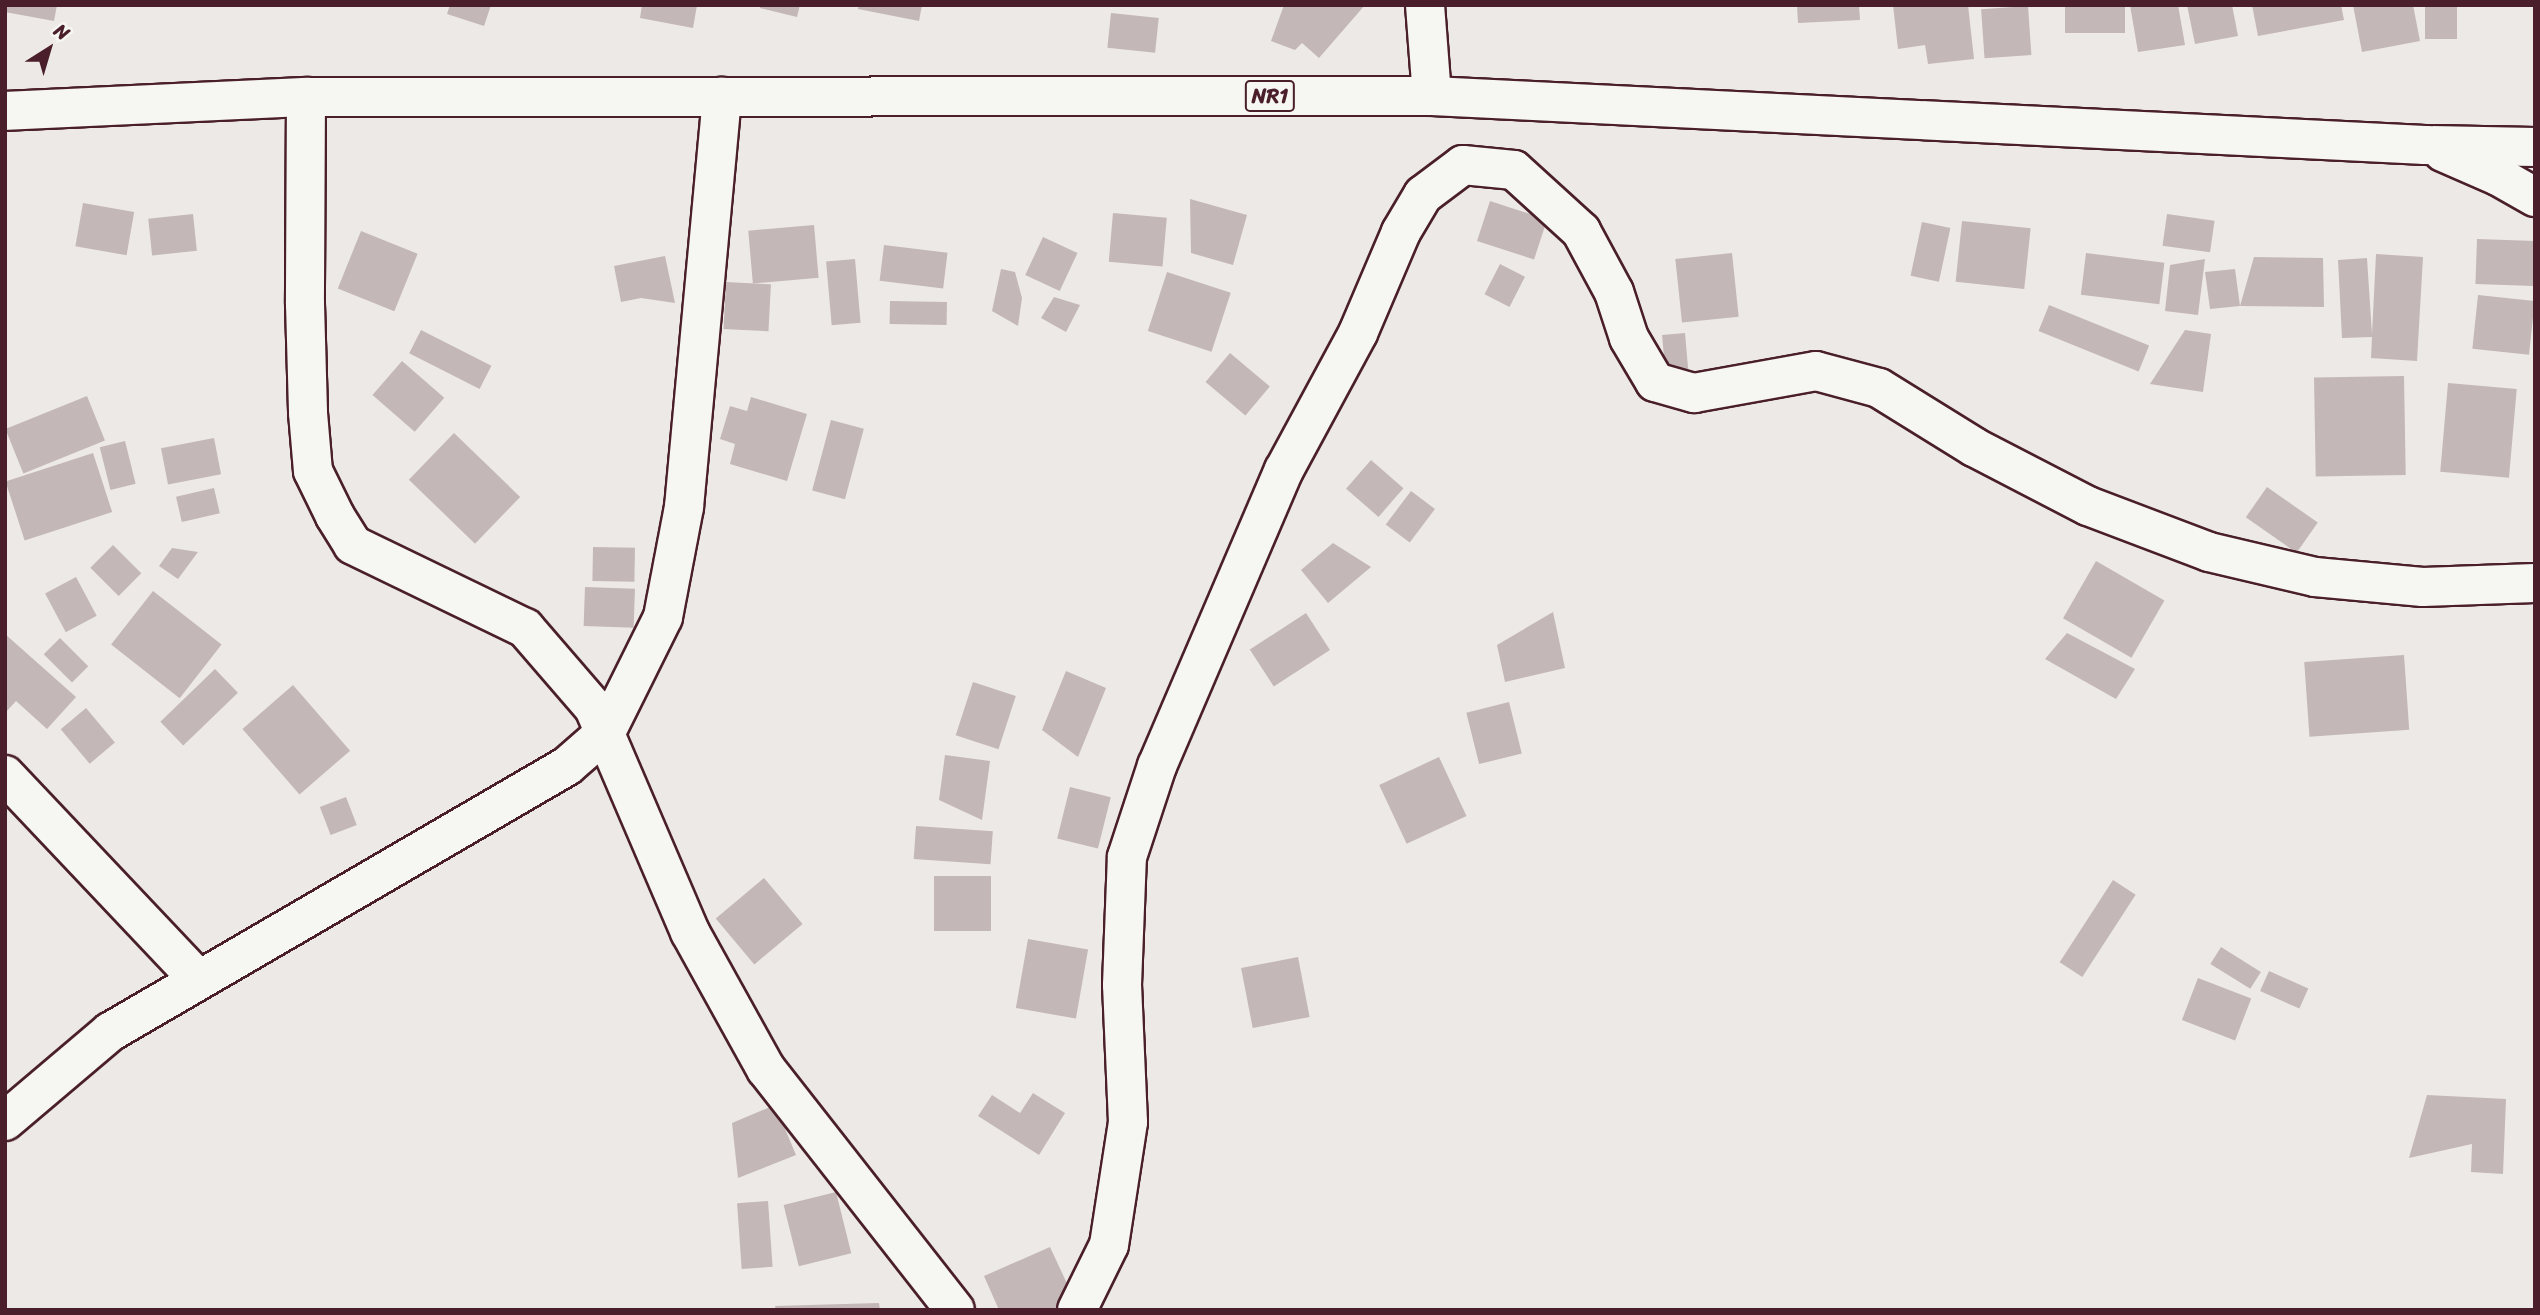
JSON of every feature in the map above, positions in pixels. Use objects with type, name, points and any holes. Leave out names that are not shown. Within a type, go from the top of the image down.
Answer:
[{"type":"main road","points":[[1425,5],[1432,96]]},
{"type":"main road","name":"NR1","points":[[5,111],[306,97],[1432,96],[2425,145],[2535,147]]},
{"type":"main road","points":[[306,97],[304,304],[313,471],[353,545],[525,628],[594,708],[649,842],[690,932],[766,1069],[955,1310]]},
{"type":"main road","points":[[5,1121],[110,1032],[567,766],[606,732],[663,617],[684,507],[722,97]]},
{"type":"main road","points":[[2425,145],[2498,176],[2535,197]]},
{"type":"main road","points":[[1077,1310],[1109,1245],[1128,1122],[1122,985],[1127,857],[1157,766],[1278,481],[1358,333],[1401,232],[1423,195],[1463,165],[1514,170],[1581,230],[1614,292],[1629,338],[1655,382],[1694,393],[1816,370],[1879,388],[1974,447],[2088,506],[2209,552],[2315,577],[2409,586],[2535,583]]},
{"type":"main road","points":[[7,780],[198,979]]},
{"type":"building","points":[[5,5],[57,5],[54,21],[5,12]]},
{"type":"building","points":[[450,5],[491,5],[484,26],[447,14]]},
{"type":"building","points":[[642,5],[697,5],[693,28],[640,18]]},
{"type":"building","points":[[761,5],[800,5],[797,17],[760,8]]},
{"type":"building","points":[[859,5],[922,5],[919,21],[858,9]]},
{"type":"building","points":[[1284,5],[1365,5],[1319,58],[1302,43],[1295,50],[1271,41]]},
{"type":"building","points":[[1797,5],[1859,5],[1860,20],[1798,23]]},
{"type":"building","points":[[1893,5],[1968,5],[1974,59],[1928,64],[1925,45],[1898,49]]},
{"type":"building","points":[[2065,5],[2125,5],[2125,33],[2065,33]]},
{"type":"building","points":[[2130,5],[2178,5],[2185,45],[2138,52]]},
{"type":"building","points":[[2187,5],[2232,5],[2238,36],[2195,44]]},
{"type":"building","points":[[2252,5],[2341,5],[2344,20],[2258,36]]},
{"type":"building","points":[[2353,5],[2413,5],[2420,41],[2362,52]]},
{"type":"building","points":[[2425,5],[2457,5],[2457,39],[2425,39]]},
{"type":"building","points":[[2028,6],[2031,55],[1985,58],[1981,9]]},
{"type":"building","points":[[1111,13],[1159,18],[1155,53],[1107,48]]},
{"type":"building","points":[[1190,199],[1247,215],[1233,265],[1191,253]]},
{"type":"building","points":[[1490,201],[1547,220],[1534,259],[1477,241]]},
{"type":"building","points":[[83,203],[134,212],[127,255],[75,246]]},
{"type":"building","points":[[1113,213],[1167,218],[1163,267],[1109,262]]},
{"type":"building","points":[[193,214],[197,251],[152,256],[148,219]]},
{"type":"building","points":[[2167,214],[2215,221],[2210,252],[2163,246]]},
{"type":"building","points":[[1962,221],[2031,228],[2024,289],[1956,282]]},
{"type":"building","points":[[1922,222],[1950,228],[1939,282],[1911,276]]},
{"type":"building","points":[[814,225],[819,278],[753,284],[748,231]]},
{"type":"building","points":[[361,231],[418,254],[394,311],[338,288]]},
{"type":"building","points":[[1043,237],[1077,253],[1060,291],[1025,275]]},
{"type":"building","points":[[2477,239],[2535,241],[2533,286],[2475,284]]},
{"type":"building","points":[[884,245],[948,253],[943,289],[880,281]]},
{"type":"building","points":[[1732,253],[1739,317],[1682,323],[1675,259]]},
{"type":"building","points":[[2086,253],[2164,263],[2159,304],[2081,295]]},
{"type":"building","points":[[2376,254],[2423,257],[2417,361],[2371,358],[2372,337],[2342,338],[2338,260],[2367,258],[2372,334]]},
{"type":"building","points":[[665,256],[675,303],[641,298],[621,302],[614,266]]},
{"type":"building","points":[[2254,257],[2323,258],[2324,307],[2240,306]]},
{"type":"building","points":[[855,259],[861,323],[832,325],[826,262]]},
{"type":"building","points":[[2205,259],[2198,315],[2165,311],[2170,265]]},
{"type":"building","points":[[1500,264],[1525,277],[1510,307],[1485,294]]},
{"type":"building","points":[[1001,269],[1015,272],[1022,298],[1018,326],[992,311]]},
{"type":"building","points":[[2235,269],[2240,306],[2210,309],[2205,272]]},
{"type":"building","points":[[1167,272],[1231,293],[1212,352],[1148,331]]},
{"type":"building","points":[[726,282],[771,284],[768,331],[724,329]]},
{"type":"building","points":[[2478,295],[2535,301],[2529,355],[2472,349]]},
{"type":"building","points":[[1054,297],[1080,305],[1066,332],[1041,318]]},
{"type":"building","points":[[890,301],[947,302],[947,325],[890,324]]},
{"type":"building","points":[[2049,305],[2149,345],[2139,371],[2039,331]]},
{"type":"building","points":[[421,330],[491,366],[480,389],[409,353]]},
{"type":"building","points":[[2185,330],[2211,334],[2203,392],[2150,384]]},
{"type":"building","points":[[1685,333],[1688,369],[1665,371],[1662,335]]},
{"type":"building","points":[[1230,353],[1270,386],[1245,416],[1206,382]]},
{"type":"building","points":[[402,361],[444,398],[415,432],[372,395]]},
{"type":"building","points":[[2404,376],[2406,475],[2316,477],[2314,378]]},
{"type":"building","points":[[2448,383],[2517,389],[2509,478],[2440,472]]},
{"type":"building","points":[[87,396],[105,441],[23,473],[5,429]]},
{"type":"building","points":[[751,397],[807,414],[787,481],[730,464],[735,444],[720,439],[730,406],[747,411]]},
{"type":"building","points":[[831,420],[864,429],[845,499],[812,491]]},
{"type":"building","points":[[454,433],[520,497],[475,544],[409,480]]},
{"type":"building","points":[[214,438],[221,474],[168,485],[161,448]]},
{"type":"building","points":[[125,441],[136,484],[110,490],[100,447]]},
{"type":"building","points":[[93,453],[112,512],[25,540],[6,481]]},
{"type":"building","points":[[1371,460],[1403,488],[1379,517],[1346,489]]},
{"type":"building","points":[[2267,487],[2318,523],[2297,553],[2246,517]]},
{"type":"building","points":[[214,488],[220,513],[182,522],[176,497]]},
{"type":"building","points":[[1411,491],[1435,509],[1410,543],[1386,525]]},
{"type":"building","points":[[1333,543],[1371,567],[1328,603],[1301,570]]},
{"type":"building","points":[[113,545],[141,573],[119,596],[90,568]]},
{"type":"building","points":[[593,547],[635,548],[634,582],[592,581]]},
{"type":"building","points":[[172,548],[198,552],[178,579],[159,566]]},
{"type":"building","points":[[2096,561],[2164,600],[2131,658],[2063,618]]},
{"type":"building","points":[[76,577],[97,616],[66,632],[45,593]]},
{"type":"building","points":[[585,587],[635,589],[634,628],[584,626]]},
{"type":"building","points":[[153,591],[222,645],[180,698],[111,645]]},
{"type":"building","points":[[1553,612],[1565,668],[1505,682],[1497,645]]},
{"type":"building","points":[[1306,613],[1330,650],[1274,686],[1250,649]]},
{"type":"building","points":[[2067,633],[2135,669],[2116,699],[2045,659]]},
{"type":"building","points":[[5,634],[76,697],[47,729],[16,701],[5,713]]},
{"type":"building","points":[[60,638],[88,666],[72,683],[44,654]]},
{"type":"building","points":[[2404,655],[2409,730],[2309,737],[2304,662]]},
{"type":"building","points":[[215,669],[238,693],[183,746],[160,722]]},
{"type":"building","points":[[1066,671],[1106,688],[1078,757],[1042,730]]},
{"type":"building","points":[[973,682],[1016,696],[998,749],[956,735]]},
{"type":"building","points":[[293,685],[350,751],[300,795],[242,729]]},
{"type":"building","points":[[1509,702],[1522,753],[1479,764],[1466,713]]},
{"type":"building","points":[[86,708],[115,742],[90,764],[61,729]]},
{"type":"building","points":[[945,755],[990,761],[982,820],[939,800]]},
{"type":"building","points":[[1439,757],[1466,816],[1407,844],[1379,785]]},
{"type":"building","points":[[1070,787],[1111,797],[1098,849],[1057,838]]},
{"type":"building","points":[[346,797],[357,825],[331,835],[320,807]]},
{"type":"building","points":[[916,826],[993,831],[991,864],[914,859]]},
{"type":"building","points":[[934,876],[991,876],[991,931],[934,931]]},
{"type":"building","points":[[764,878],[803,924],[754,964],[716,918]]},
{"type":"building","points":[[2113,880],[2136,895],[2082,977],[2060,962]]},
{"type":"building","points":[[1028,939],[1088,950],[1076,1019],[1016,1008]]},
{"type":"building","points":[[2221,947],[2261,972],[2250,989],[2210,964]]},
{"type":"building","points":[[1298,957],[1310,1017],[1253,1028],[1241,968]]},
{"type":"building","points":[[2269,971],[2308,988],[2299,1009],[2260,991]]},
{"type":"building","points":[[2198,978],[2251,998],[2235,1040],[2182,1020]]},
{"type":"building","points":[[1033,1093],[1065,1113],[1039,1155],[978,1116],[992,1095],[1020,1113]]},
{"type":"building","points":[[2427,1095],[2506,1099],[2503,1174],[2471,1172],[2472,1144],[2409,1158]]},
{"type":"building","points":[[775,1105],[796,1155],[738,1178],[732,1123]]},
{"type":"building","points":[[836,1192],[851,1253],[799,1266],[784,1205]]},
{"type":"building","points":[[768,1201],[773,1267],[742,1269],[737,1203]]},
{"type":"building","points":[[1050,1247],[1077,1305],[1067,1310],[999,1310],[984,1276]]},
{"type":"building","points":[[879,1303],[880,1310],[776,1310],[775,1306]]}]
